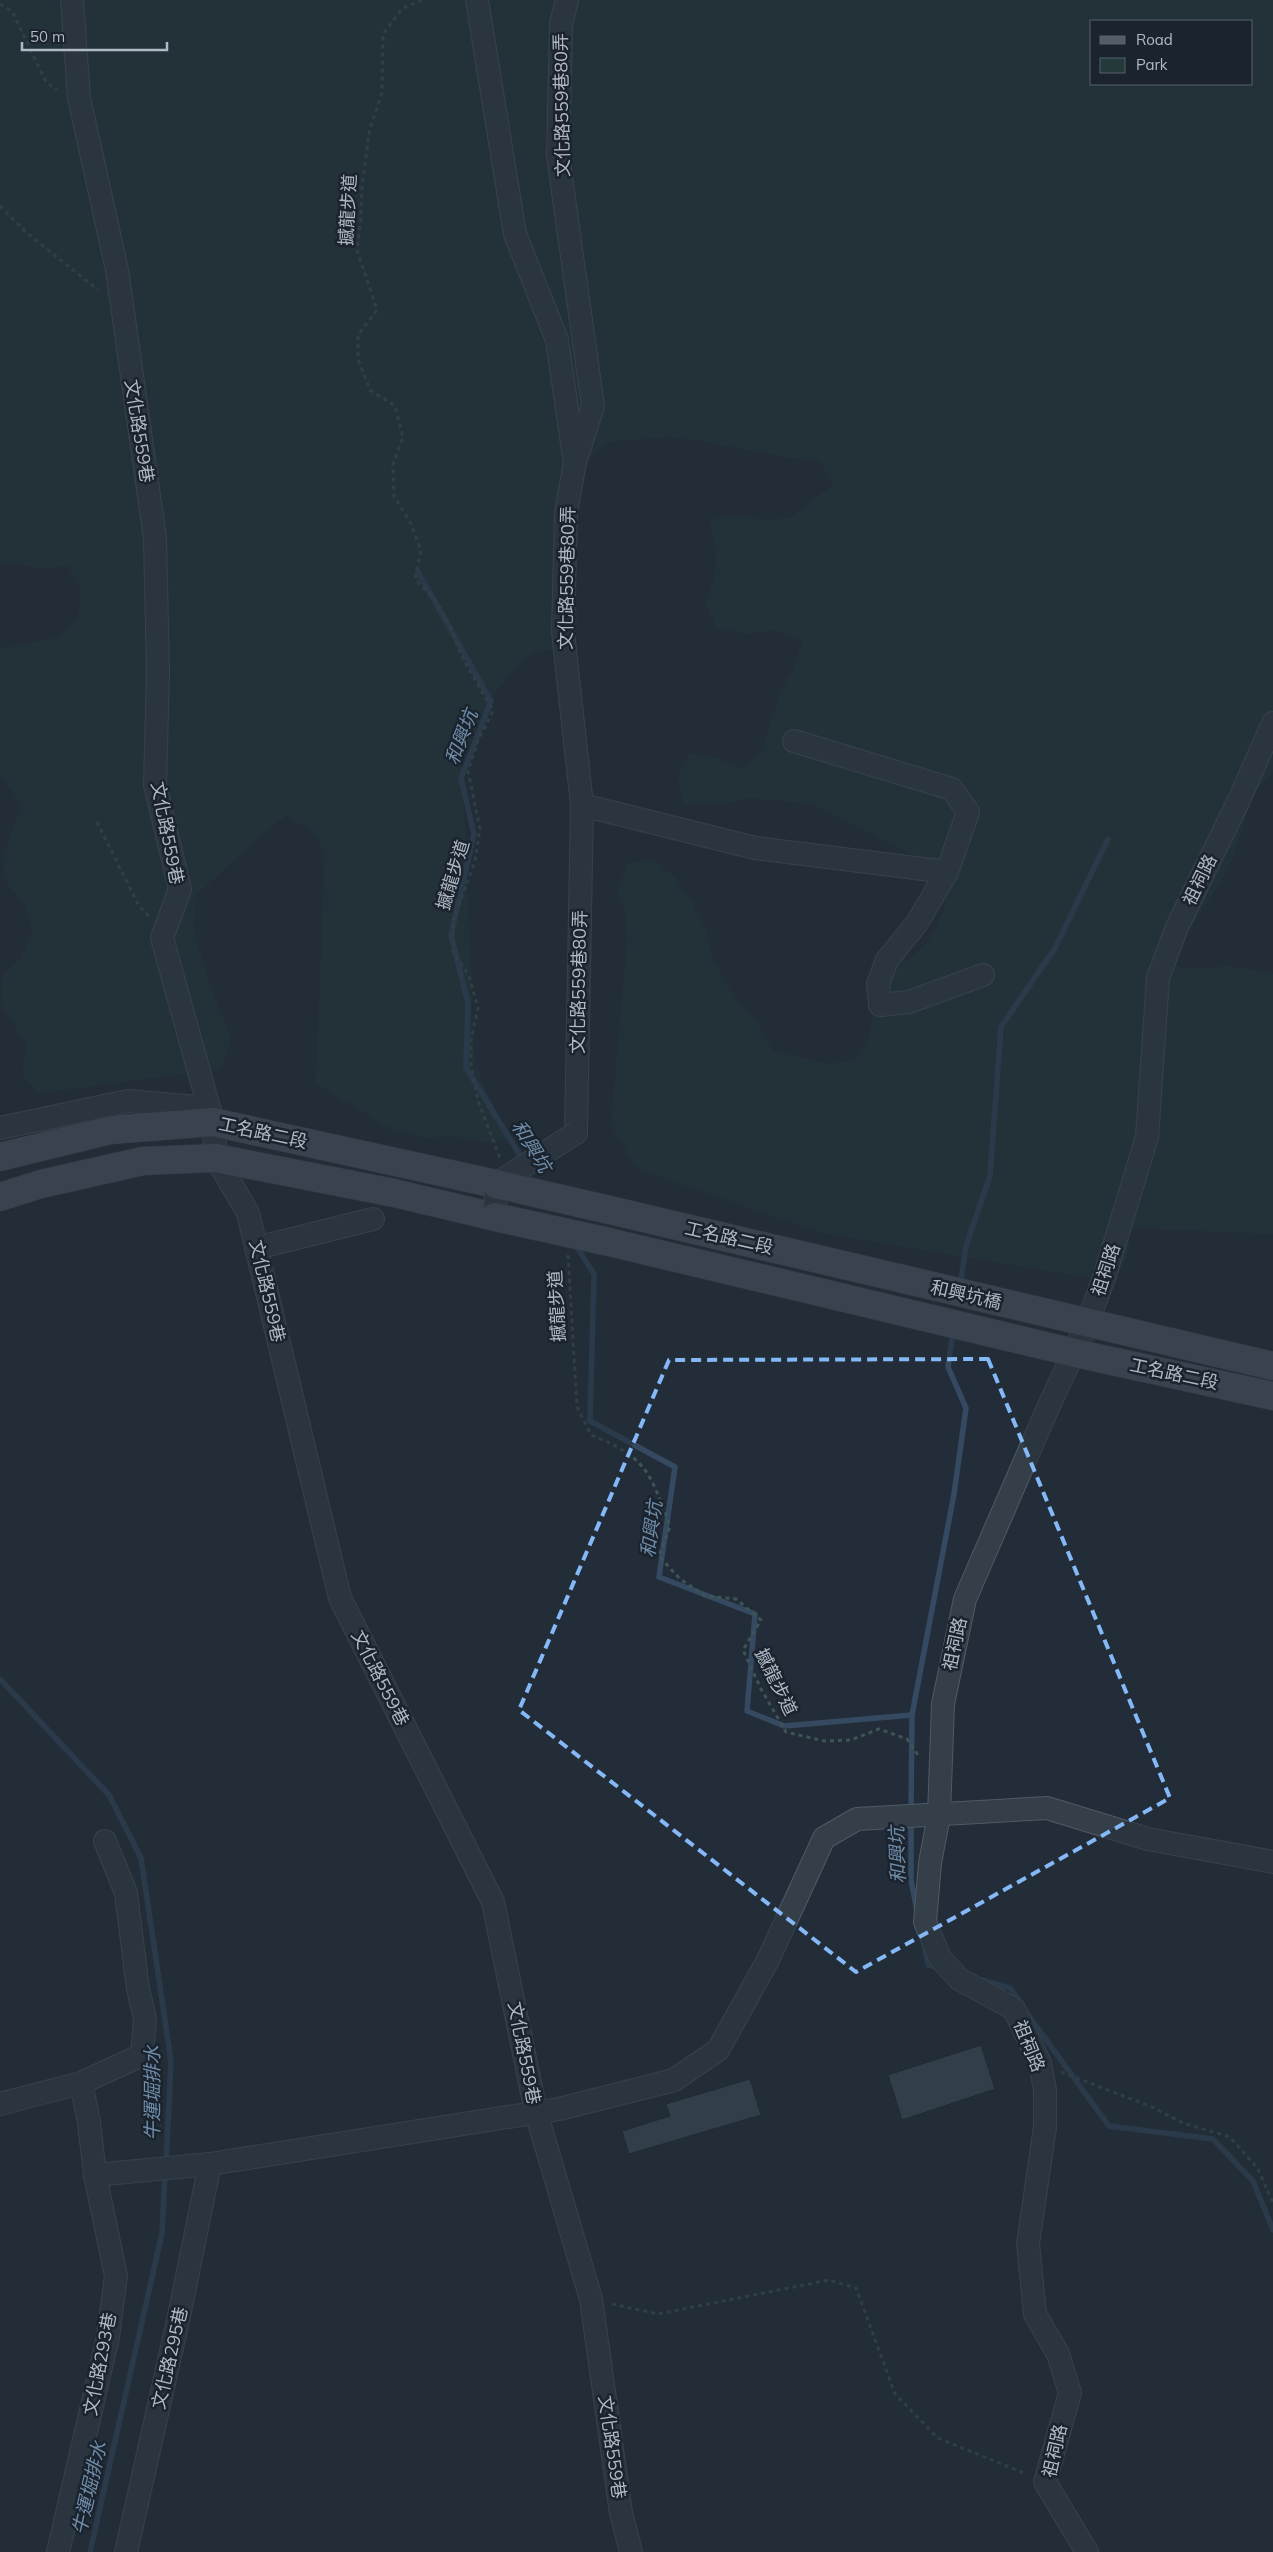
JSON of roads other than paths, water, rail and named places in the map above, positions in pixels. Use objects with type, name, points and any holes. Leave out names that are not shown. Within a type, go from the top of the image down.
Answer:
[{"type":"main road","name":"工名路二段","points":[[0,1158],[111,1130],[213,1122],[498,1172],[614,1211],[844,1266]]},
{"type":"main road","name":"工名路二段","points":[[0,1197],[42,1184],[143,1161],[216,1158],[394,1193],[837,1296]]},
{"type":"main road","name":"和興坑橋","points":[[844,1266],[1088,1324]]},
{"type":"main road","name":"和興坑橋","points":[[837,1296],[1075,1353]]},
{"type":"main road","name":"工名路二段","points":[[1088,1324],[1273,1366]]},
{"type":"main road","name":"工名路二段","points":[[1075,1353],[1273,1396]]},
{"type":"lane","name":"文化路559巷","points":[[72,0],[79,98],[117,270],[155,538],[158,672],[154,786],[180,889],[162,938],[213,1122],[216,1158],[248,1213],[340,1598],[493,1902],[536,2112],[591,2299],[622,2512],[631,2552]]},
{"type":"lane","points":[[477,0],[515,234],[557,340],[575,462]]},
{"type":"lane","name":"文化路559巷80弄","points":[[498,1172],[576,1133],[582,805],[563,632],[566,513],[575,462],[594,406],[558,156],[561,24],[567,0]]},
{"type":"lane","name":"祖祠路","points":[[1087,2552],[1045,2482],[1070,2393],[1058,2354],[1035,2314],[1028,2244],[1045,2127],[1045,2090],[1040,2062],[1014,2009],[960,1979],[940,1958],[925,1922],[930,1863],[939,1815],[943,1704],[965,1599],[1047,1410],[1088,1324],[1147,1138],[1158,978],[1178,926],[1240,800],[1273,722]]},
{"type":"lane","points":[[794,741],[952,789],[968,812],[946,872],[917,923],[887,960],[878,984],[880,1005],[909,1002],[983,975]]},
{"type":"lane","points":[[582,805],[755,848],[946,872]]},
{"type":"lane","points":[[0,1128],[128,1101],[197,1107],[213,1122]]},
{"type":"lane","points":[[495,1217],[498,1172]]},
{"type":"lane","points":[[256,1248],[373,1219]]},
{"type":"lane","points":[[95,2175],[210,2164],[559,2109],[674,2080],[718,2050],[768,1960],[824,1838],[857,1819],[1047,1808],[1148,1838],[1273,1862]]},
{"type":"lane","points":[[0,2104],[81,2083],[142,2055],[145,2018],[138,1989],[126,1893],[105,1841]]},
{"type":"lane","name":"文化路293巷","points":[[58,2552],[108,2337],[116,2276],[95,2175],[89,2122],[81,2083]]},
{"type":"lane","name":"文化路295巷","points":[[126,2552],[179,2316],[210,2164]]},
{"type":"waterway","name":"和興坑","points":[[418,572],[491,701],[461,778],[474,834],[451,935],[468,1003],[466,1068],[523,1160]]},
{"type":"waterway","points":[[960,1286],[966,1246],[990,1176],[1001,1027],[1055,948],[1108,839]]},
{"type":"waterway","name":"和興坑","points":[[575,1244],[594,1274],[590,1421],[675,1467],[659,1577],[755,1614],[747,1711],[784,1726],[912,1715]]},
{"type":"waterway","points":[[911,1811],[912,1715],[954,1494],[966,1408],[948,1367],[953,1332]]},
{"type":"waterway","name":"牛運堀排水","points":[[0,1679],[109,1795],[141,1858],[171,2061],[166,2164]]},
{"type":"waterway","name":"和興坑","points":[[911,1821],[911,1880],[917,1911]]},
{"type":"waterway","name":"和興坑","points":[[924,1944],[928,1965],[940,1968]]},
{"type":"waterway","name":"和興坑","points":[[982,1980],[1010,1988],[1020,2002]]},
{"type":"waterway","name":"和興坑","points":[[1026,2012],[1109,2126],[1213,2139],[1253,2181],[1273,2230]]},
{"type":"waterway","name":"牛運堀排水","points":[[90,2552],[162,2233],[165,2173]]}]
